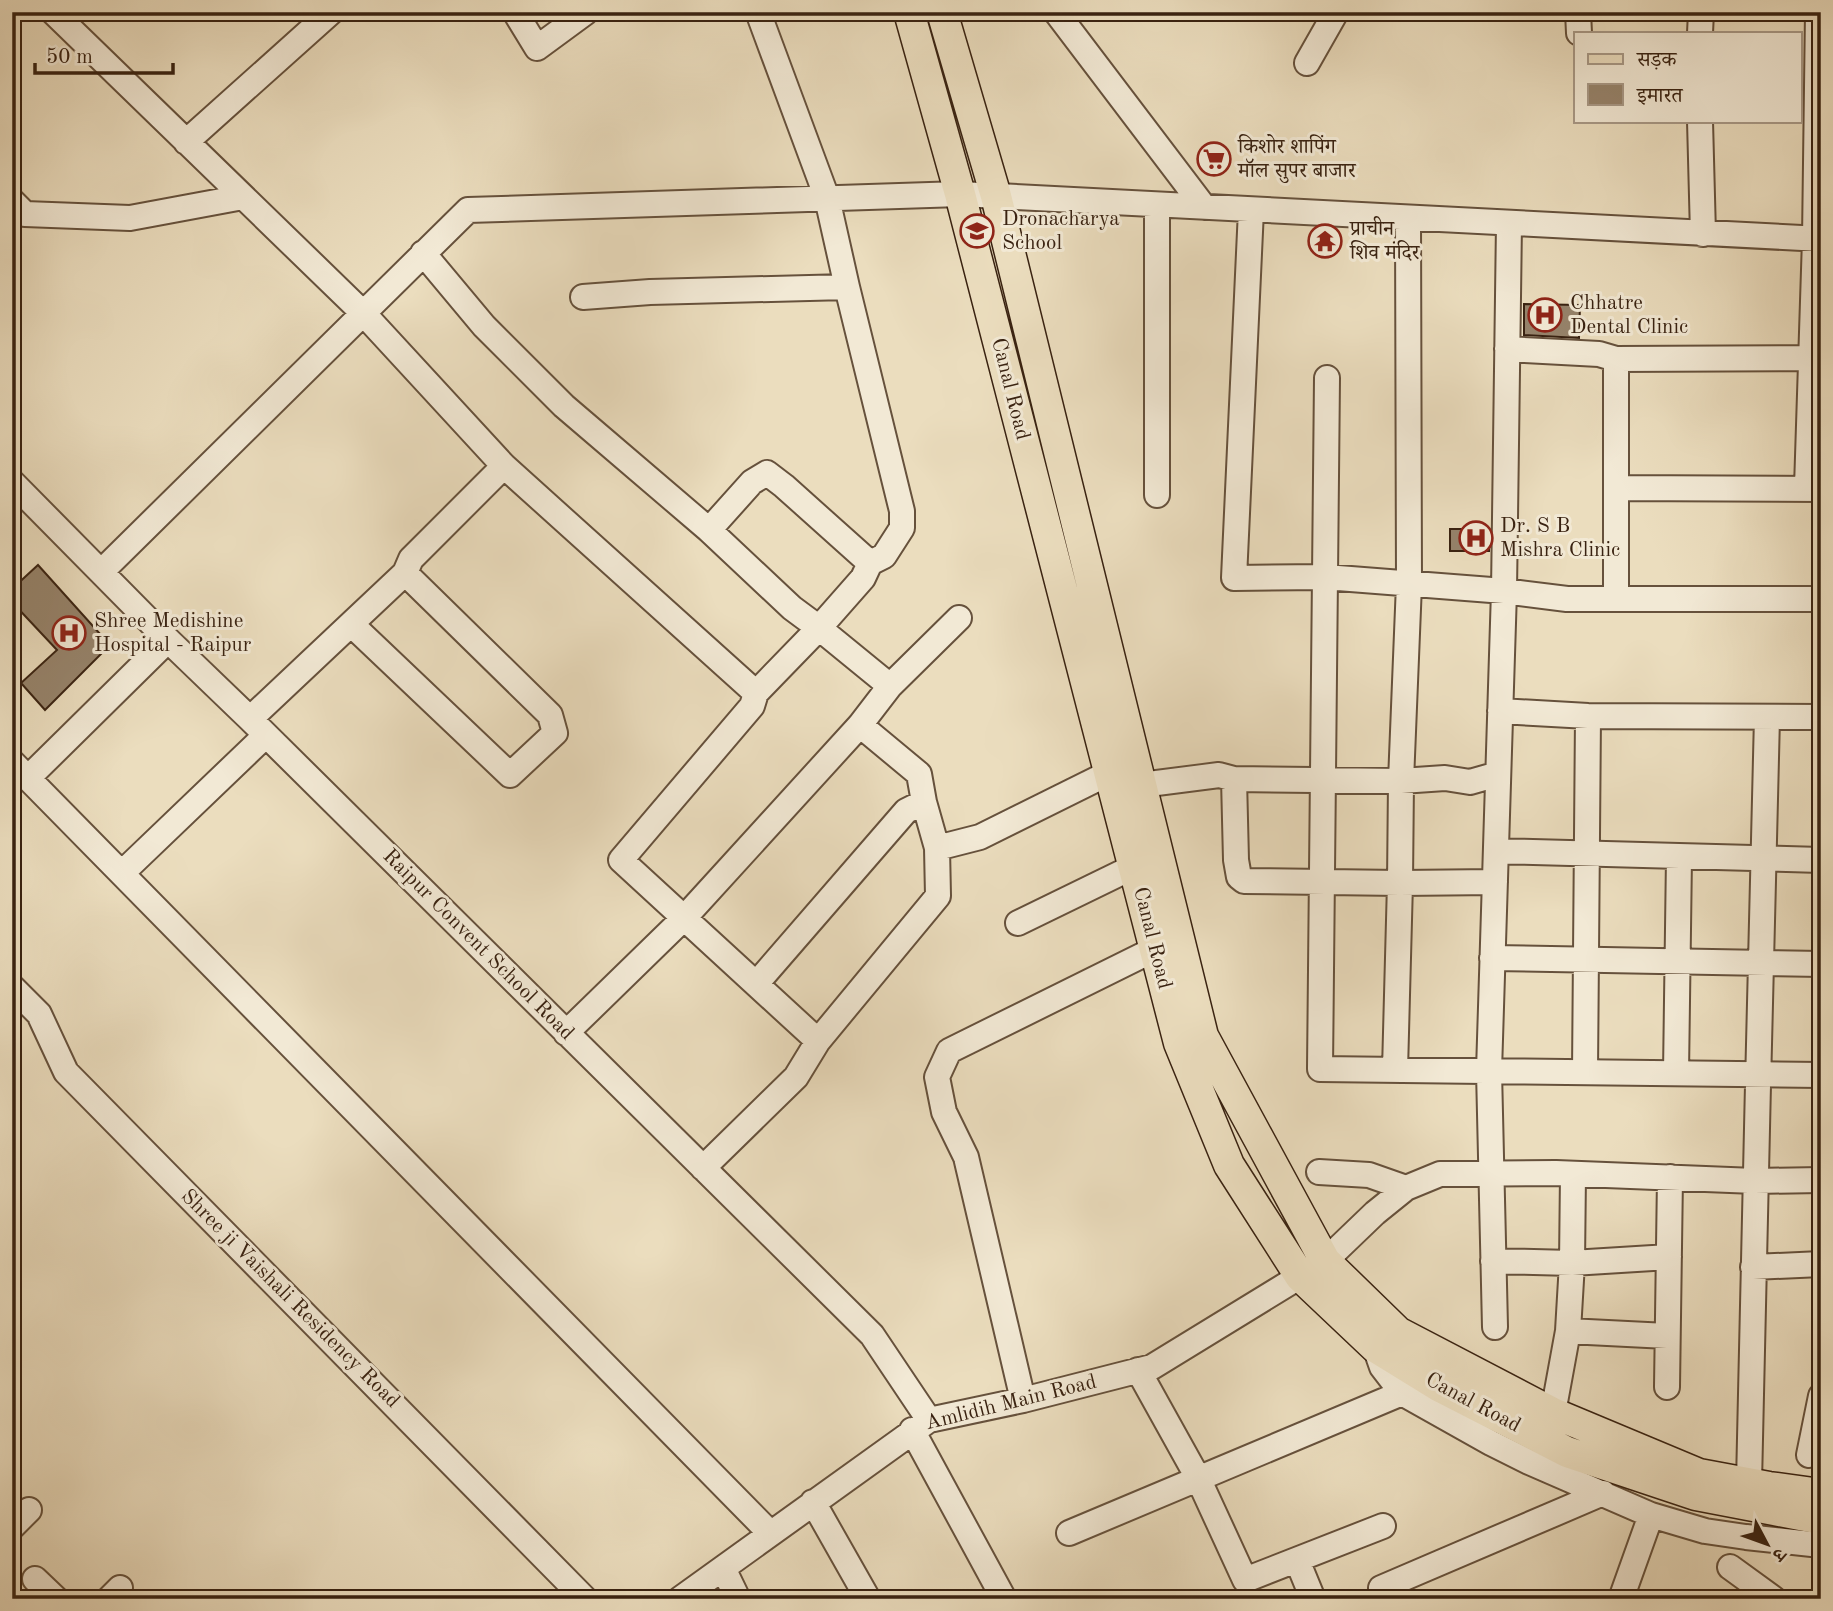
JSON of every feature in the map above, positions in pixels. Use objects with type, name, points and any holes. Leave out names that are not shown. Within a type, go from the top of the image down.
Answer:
[{"type":"main road","name":"Canal Road","points":[[909,12],[960,194],[1179,1043],[1229,1165],[1376,1347],[1440,1387],[1567,1452],[1696,1495],[1821,1519]]},
{"type":"main road","name":"Canal Road","points":[[942,12],[996,196],[1203,1036],[1313,1269],[1398,1332],[1553,1413],[1699,1474],[1821,1494]]},
{"type":"street","points":[[53,12],[363,313],[504,466],[756,693]]},
{"type":"street","points":[[186,142],[331,12]]},
{"type":"street","points":[[515,12],[537,48],[586,12]]},
{"type":"street","points":[[758,12],[827,198],[902,512],[902,528],[884,556],[870,563],[863,578],[756,693],[752,706],[621,860],[818,1041]]},
{"type":"street","points":[[1056,12],[1204,207]]},
{"type":"street","points":[[1307,63],[1336,12]]},
{"type":"street","points":[[1578,12],[1579,32]]},
{"type":"street","points":[[1700,32],[1701,12]]},
{"type":"street","points":[[1616,488],[1814,488],[1811,358],[1818,239],[1818,12]]},
{"type":"street","points":[[1700,122],[1703,234]]},
{"type":"street","points":[[101,572],[468,210],[960,194],[1818,239]]},
{"type":"street","points":[[12,201],[25,214],[130,218],[243,197]]},
{"type":"street","points":[[1157,205],[1157,495]]},
{"type":"street","points":[[1251,210],[1234,578],[1325,577],[1504,591],[1567,599],[1821,599]]},
{"type":"street","points":[[1395,1070],[1401,781],[1409,584],[1408,218]]},
{"type":"street","points":[[1495,1327],[1489,1071],[1504,591],[1509,223]]},
{"type":"street","points":[[423,254],[484,327],[564,406],[709,530],[792,608],[890,686]]},
{"type":"street","points":[[583,297],[650,292],[847,287]]},
{"type":"street","points":[[1507,349],[1599,354],[1616,359],[1811,358]]},
{"type":"street","points":[[1616,359],[1616,599]]},
{"type":"street","points":[[1327,377],[1320,1069],[1821,1075]]},
{"type":"street","points":[[122,873],[351,624],[405,573],[411,559],[504,466]]},
{"type":"street","points":[[709,530],[752,482],[766,473],[784,485],[870,563]]},
{"type":"street","name":"Raipur Convent School Road","points":[[12,482],[168,640],[872,1335],[920,1425],[1004,1599]]},
{"type":"street","points":[[351,624],[510,775],[555,733],[550,715],[405,573]]},
{"type":"street","points":[[566,1033],[685,917],[860,725],[890,686],[959,618]]},
{"type":"street","points":[[168,640],[20,770],[770,1533]]},
{"type":"street","points":[[1500,711],[1588,716],[1821,717]]},
{"type":"street","points":[[1585,1072],[1588,716]]},
{"type":"street","points":[[1749,1483],[1767,717]]},
{"type":"street","points":[[703,1168],[796,1077],[818,1041],[938,896],[937,848],[919,774],[860,725]]},
{"type":"street","points":[[937,848],[980,837],[1109,773]]},
{"type":"street","points":[[1141,785],[1219,775],[1234,779],[1401,781],[1445,778],[1470,782],[1498,774]]},
{"type":"street","points":[[1234,779],[1236,860],[1239,877],[1244,881],[1495,882]]},
{"type":"street","points":[[756,984],[906,811],[924,802]]},
{"type":"street","points":[[1496,851],[1821,860]]},
{"type":"street","points":[[1676,1073],[1679,857]]},
{"type":"street","points":[[1018,923],[1133,867]]},
{"type":"street","points":[[1023,1400],[966,1157],[944,1112],[937,1077],[949,1051],[1155,949]]},
{"type":"street","points":[[1492,958],[1821,964]]},
{"type":"street","name":"Shree ji Vaishali Residency Road","points":[[12,987],[39,1014],[66,1072],[585,1599]]},
{"type":"street","points":[[1318,1172],[1369,1175],[1406,1188]]},
{"type":"street","name":"Amlidih Main Road","points":[[680,1599],[920,1425],[1152,1367],[1313,1269],[1406,1188],[1440,1174],[1821,1180]]},
{"type":"street","points":[[1553,1413],[1568,1331],[1573,1174]]},
{"type":"street","points":[[1667,1387],[1670,1177]]},
{"type":"street","points":[[1493,1261],[1572,1263],[1669,1257]]},
{"type":"street","points":[[1753,1267],[1821,1264]]},
{"type":"street","points":[[1568,1331],[1667,1336]]},
{"type":"street","points":[[1376,1347],[1382,1367],[1402,1393],[1529,1462],[1651,1515],[1706,1531],[1746,1538],[1821,1545]]},
{"type":"street","points":[[1138,1370],[1198,1478],[1245,1580],[1383,1526]]},
{"type":"street","points":[[1069,1532],[1402,1393]]},
{"type":"street","points":[[1809,1455],[1821,1395]]},
{"type":"street","points":[[1381,1588],[1603,1493]]},
{"type":"street","points":[[813,1502],[868,1599]]},
{"type":"street","points":[[1621,1599],[1651,1515]]},
{"type":"street","points":[[1297,1560],[1313,1599]]},
{"type":"street","points":[[1730,1567],[1774,1599]]},
{"type":"street","points":[[723,1568],[738,1599]]},
{"type":"street","points":[[35,1579],[56,1599]]},
{"type":"building","points":[[1524,304],[1580,305],[1579,338],[1524,335]]},
{"type":"building","points":[[1450,529],[1489,529],[1489,551],[1450,551]]},
{"type":"building","points":[[38,565],[110,645],[45,710],[21,683],[57,650],[12,602],[12,589]]},
{"type":"place","name":"किशोर शापिंग मॉल सुपर बाजार","points":[[1214,159]]},
{"type":"place","name":"Dronacharya School","points":[[977,231]]},
{"type":"place","name":"प्राचीन शिव मंदिर","points":[[1325,241]]},
{"type":"place","name":"Chhatre Dental Clinic","points":[[1545,315]]},
{"type":"place","name":"Dr. S B Mishra Clinic","points":[[1476,538]]},
{"type":"place","name":"Shree Medishine Hospital - Raipur","points":[[69,633]]}]
